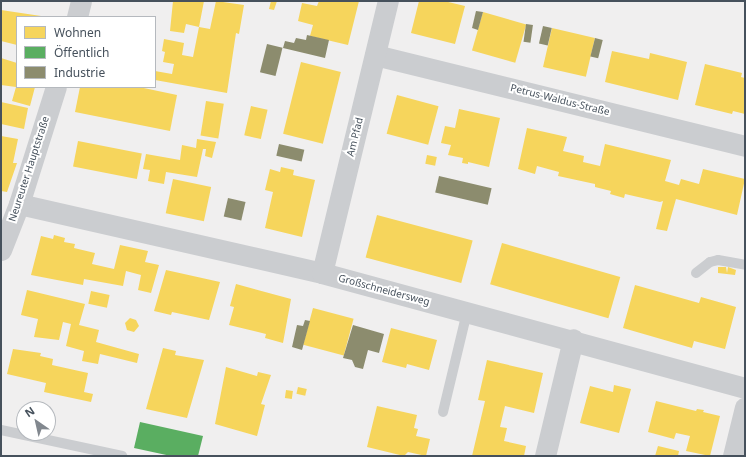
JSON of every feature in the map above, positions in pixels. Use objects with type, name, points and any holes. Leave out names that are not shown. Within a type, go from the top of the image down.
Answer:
[{"type":"street","points":[[77,16],[81,1]]},
{"type":"street","name":"Am Pfad","points":[[322,273],[388,1]]},
{"type":"street","name":"Petrus-Waldus-Straße","points":[[375,55],[745,146]]},
{"type":"street","name":"Neureuter Hauptstraße","points":[[1,250],[20,204],[56,88]]},
{"type":"street","name":"Großschneidersweg","points":[[20,204],[322,273],[573,339],[745,388]]},
{"type":"street","points":[[545,456],[573,339]]},
{"type":"street","points":[[734,456],[745,407]]},
{"type":"lane","points":[[696,273],[704,266],[718,260],[745,265]]},
{"type":"lane","points":[[443,412],[467,312]]},
{"type":"lane","points":[[1,430],[122,456]]},
{"type":"building: Wohnen","points":[[173,1],[204,1],[199,27],[186,24],[184,33],[170,31]]},
{"type":"building: Wohnen","points":[[216,1],[244,5],[239,34],[236,33],[227,93],[156,80],[156,71],[172,74],[174,64],[163,62],[165,52],[162,51],[164,39],[184,43],[182,55],[193,57],[199,27],[210,29]]},
{"type":"building: Wohnen","points":[[271,1],[277,1],[274,10],[269,9]]},
{"type":"building: Wohnen","points":[[319,1],[359,1],[348,45],[310,36],[313,25],[298,21],[302,3],[317,6]]},
{"type":"building: Wohnen","points":[[419,1],[444,1],[465,6],[455,44],[411,33]]},
{"type":"building: Wohnen","points":[[1,10],[41,16],[16,16],[16,45],[1,41]]},
{"type":"building: Wohnen","points":[[483,12],[526,24],[515,63],[472,50]]},
{"type":"building: Wohnen","points":[[552,28],[595,38],[586,77],[543,67]]},
{"type":"building: Wohnen","points":[[612,51],[649,59],[650,53],[687,62],[678,100],[605,82]]},
{"type":"building: Wohnen","points":[[1,58],[16,63],[16,87],[1,85]]},
{"type":"building: Wohnen","points":[[301,62],[341,72],[323,144],[283,134]]},
{"type":"building: Wohnen","points":[[705,64],[742,73],[741,77],[745,78],[745,114],[733,111],[732,114],[695,105]]},
{"type":"building: Wohnen","points":[[16,87],[35,88],[30,106],[12,101]]},
{"type":"building: Wohnen","points":[[80,88],[144,88],[177,95],[170,131],[75,112]]},
{"type":"building: Wohnen","points":[[397,95],[439,106],[428,145],[387,134]]},
{"type":"building: Wohnen","points":[[206,101],[224,104],[218,138],[201,136]]},
{"type":"building: Wohnen","points":[[1,102],[28,108],[24,129],[1,124]]},
{"type":"building: Wohnen","points":[[251,106],[268,110],[261,139],[244,135]]},
{"type":"building: Wohnen","points":[[459,109],[500,118],[489,167],[468,162],[468,164],[462,163],[463,158],[448,155],[451,145],[441,143],[445,126],[455,128]]},
{"type":"building: Wohnen","points":[[527,128],[567,137],[563,151],[584,156],[583,162],[600,166],[605,144],[671,160],[665,181],[679,185],[681,179],[699,184],[703,169],[745,179],[737,215],[676,199],[667,231],[656,229],[663,201],[660,202],[625,194],[624,198],[610,194],[611,191],[595,187],[595,184],[558,176],[559,172],[537,166],[535,174],[518,169]]},
{"type":"building: Wohnen","points":[[1,136],[18,139],[13,163],[17,163],[7,192],[1,191]]},
{"type":"building: Wohnen","points":[[197,139],[216,142],[212,158],[205,156],[206,149],[203,149],[197,177],[166,172],[164,184],[148,181],[150,170],[143,169],[146,154],[180,160],[182,145],[196,148]]},
{"type":"building: Wohnen","points":[[78,141],[142,153],[137,179],[73,167]]},
{"type":"building: Wohnen","points":[[427,155],[437,157],[435,166],[425,164]]},
{"type":"building: Wohnen","points":[[281,167],[294,170],[293,175],[315,180],[302,237],[265,228],[273,192],[265,190],[270,169],[280,172]]},
{"type":"building: Wohnen","points":[[173,179],[211,187],[204,221],[166,213]]},
{"type":"building: Wohnen","points":[[377,215],[473,241],[461,283],[366,258]]},
{"type":"building: Wohnen","points":[[54,235],[65,238],[64,242],[75,244],[74,248],[95,253],[92,264],[114,269],[120,245],[148,251],[145,262],[159,265],[151,293],[138,290],[141,275],[126,271],[123,286],[84,279],[83,285],[31,275],[41,236],[53,239]]},
{"type":"building: Wohnen","points":[[502,243],[620,277],[608,318],[490,284]]},
{"type":"building: Wohnen","points":[[718,267],[726,267],[727,273],[728,267],[736,270],[735,275],[718,273]]},
{"type":"building: Wohnen","points":[[166,270],[220,282],[209,320],[172,312],[171,315],[154,311]]},
{"type":"building: Wohnen","points":[[236,284],[291,299],[283,343],[265,338],[266,334],[229,325],[234,307],[230,306]]},
{"type":"building: Wohnen","points":[[635,285],[699,303],[701,297],[736,307],[725,349],[694,341],[692,348],[623,328]]},
{"type":"building: Wohnen","points":[[27,290],[85,304],[79,325],[99,330],[96,342],[139,354],[137,363],[100,354],[98,364],[82,361],[84,351],[66,346],[71,324],[63,322],[59,340],[34,337],[38,319],[21,315]]},
{"type":"building: Wohnen","points":[[91,291],[110,295],[107,308],[88,304]]},
{"type":"building: Wohnen","points":[[313,308],[354,319],[344,356],[303,345]]},
{"type":"building: Wohnen","points":[[130,318],[136,320],[139,326],[134,332],[127,330],[125,323]]},
{"type":"building: Wohnen","points":[[391,328],[437,340],[429,370],[407,364],[406,368],[382,362]]},
{"type":"building: Wohnen","points":[[163,348],[176,351],[175,355],[204,360],[187,418],[146,409]]},
{"type":"building: Wohnen","points":[[13,349],[41,353],[40,356],[53,359],[52,365],[88,373],[84,392],[93,394],[91,402],[44,392],[46,383],[7,374]]},
{"type":"building: Wohnen","points":[[487,360],[543,373],[534,413],[505,406],[500,427],[507,428],[504,441],[526,446],[524,456],[472,456],[485,401],[478,400]]},
{"type":"building: Wohnen","points":[[226,367],[257,376],[258,372],[271,375],[261,404],[265,405],[257,436],[215,424]]},
{"type":"building: Wohnen","points":[[614,385],[631,389],[619,433],[580,423],[590,386],[613,392]]},
{"type":"building: Wohnen","points":[[298,387],[307,389],[305,396],[296,394]]},
{"type":"building: Wohnen","points":[[286,390],[293,391],[292,399],[285,398]]},
{"type":"building: Wohnen","points":[[656,401],[696,411],[697,409],[704,410],[703,412],[720,416],[710,456],[686,451],[690,436],[676,433],[674,439],[648,432]]},
{"type":"building: Wohnen","points":[[377,406],[417,415],[414,428],[418,429],[416,436],[430,439],[426,456],[408,452],[404,456],[367,447]]},
{"type":"building: Wohnen","points":[[658,446],[679,451],[678,456],[655,456]]},
{"type":"building: Öffentlich","points":[[140,422],[203,436],[198,456],[171,456],[134,448]]},
{"type":"building: Industrie","points":[[476,11],[483,12],[478,30],[472,28]]},
{"type":"building: Industrie","points":[[526,24],[533,25],[530,43],[523,42]]},
{"type":"building: Industrie","points":[[543,26],[552,28],[548,46],[539,44]]},
{"type":"building: Industrie","points":[[307,35],[329,40],[325,58],[283,48],[285,41],[294,43],[296,38],[306,40]]},
{"type":"building: Industrie","points":[[595,38],[603,40],[598,58],[590,56]]},
{"type":"building: Industrie","points":[[267,44],[283,48],[276,76],[260,72]]},
{"type":"building: Industrie","points":[[279,144],[304,150],[302,162],[276,156]]},
{"type":"building: Industrie","points":[[439,176],[492,188],[488,205],[435,193]]},
{"type":"building: Industrie","points":[[228,198],[246,202],[241,221],[224,217]]},
{"type":"building: Industrie","points":[[305,320],[310,321],[302,350],[292,347],[297,325],[303,326]]},
{"type":"building: Industrie","points":[[353,325],[384,334],[379,353],[368,350],[363,369],[355,367],[352,360],[343,358]]}]
